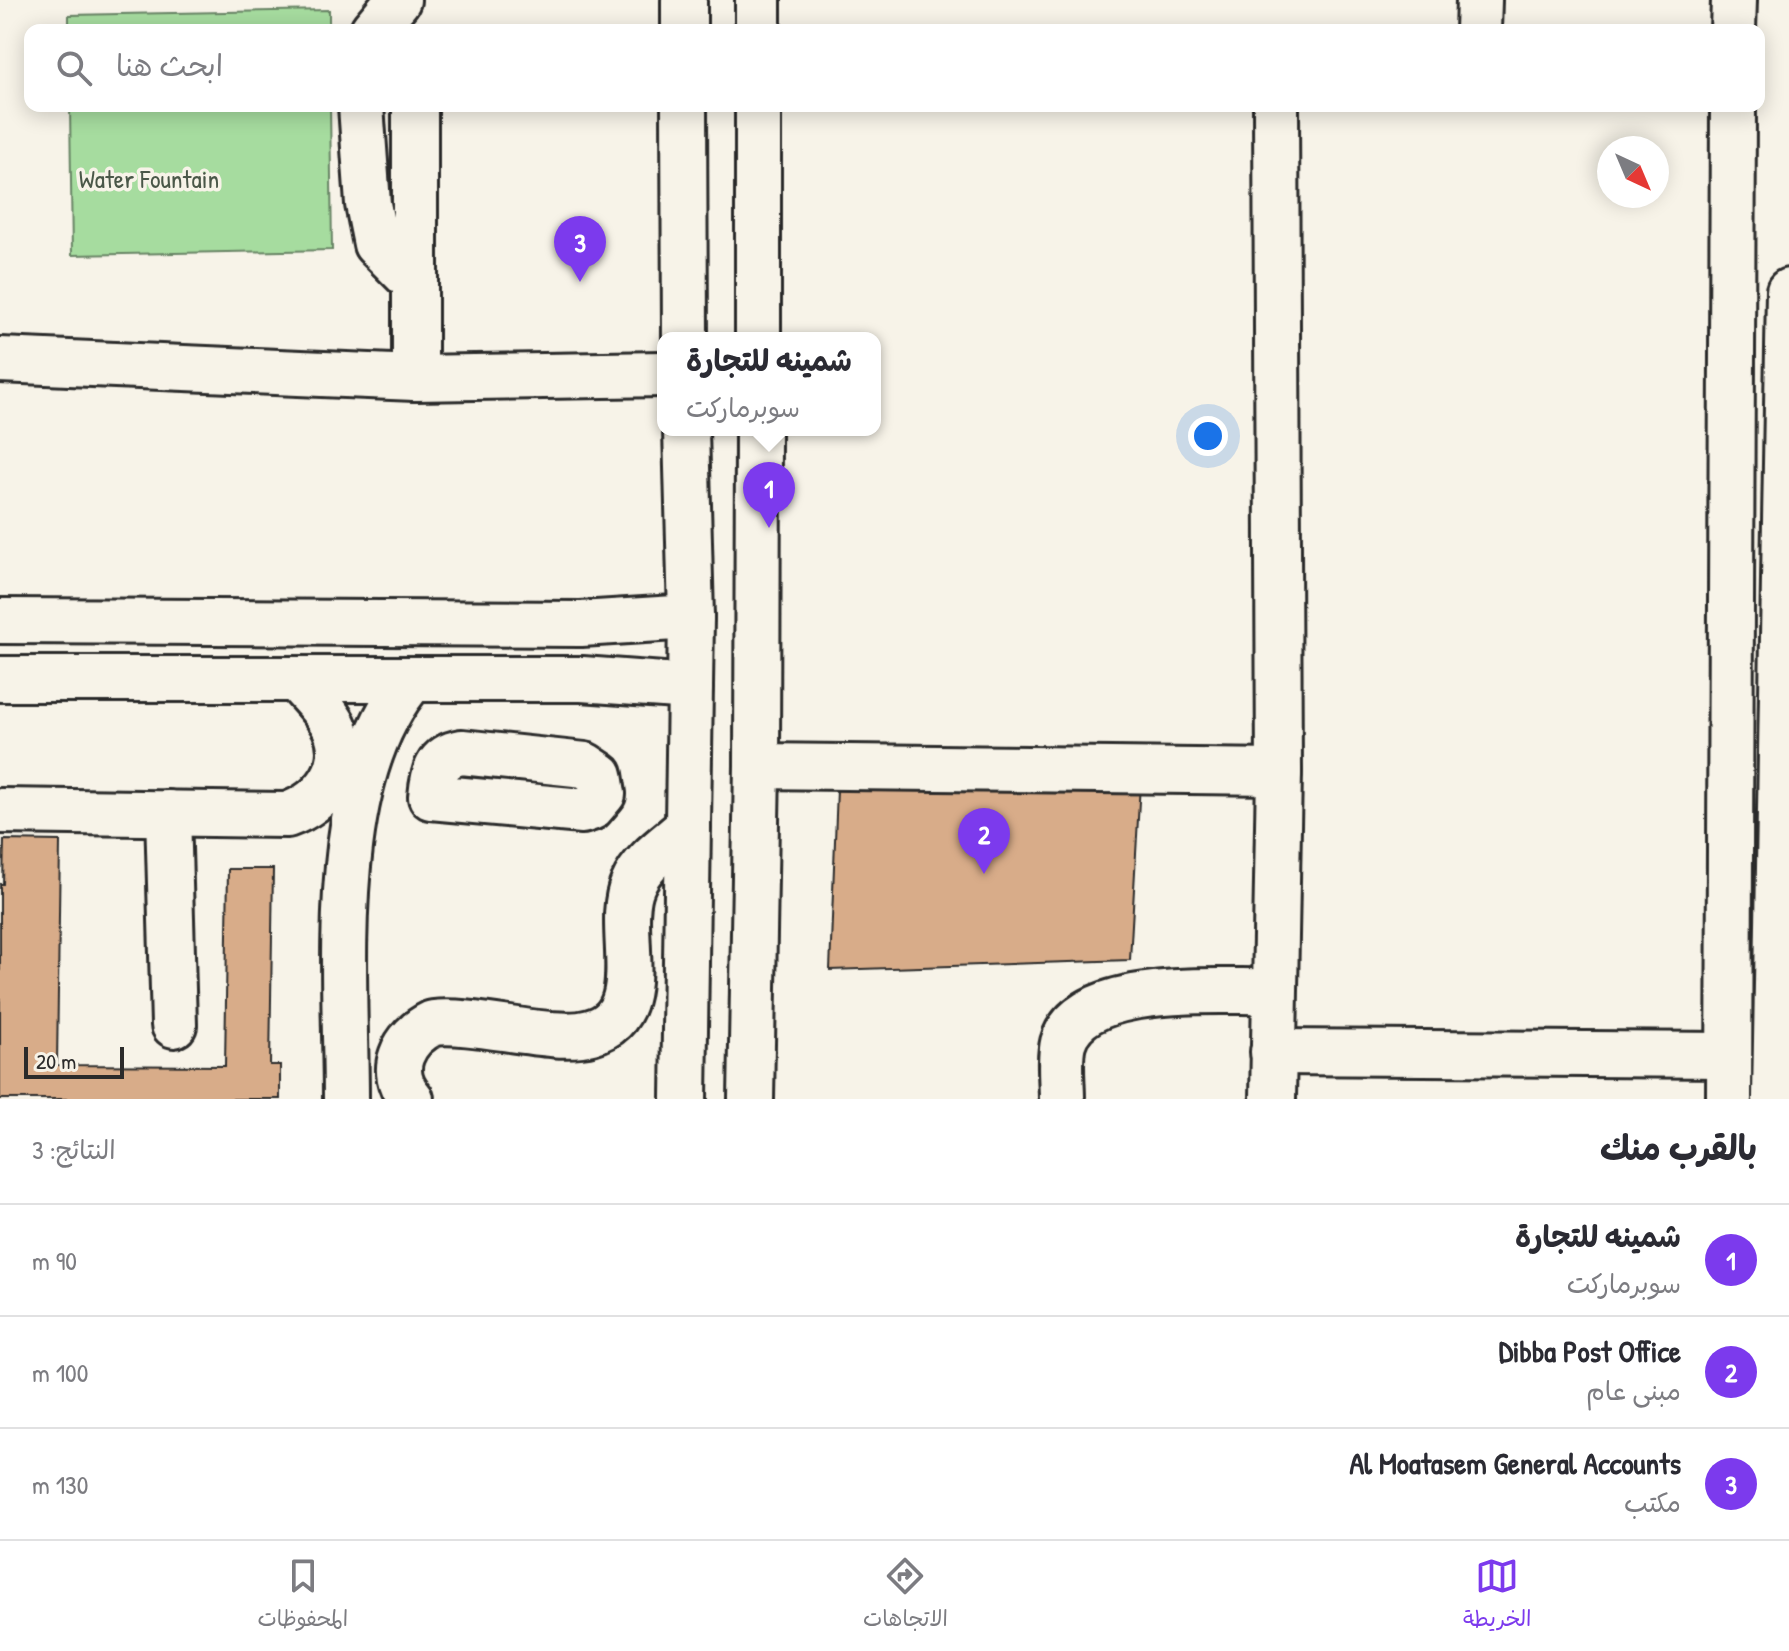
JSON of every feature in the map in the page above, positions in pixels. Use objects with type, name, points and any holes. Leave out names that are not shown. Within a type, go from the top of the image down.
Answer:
[{"type":"street","points":[[378,24],[398,0]]},
{"type":"street","points":[[415,0],[415,24]]},
{"type":"street","points":[[684,0],[684,24]]},
{"type":"street","points":[[758,0],[758,24]]},
{"type":"street","points":[[1478,24],[1479,0]]},
{"type":"street","points":[[1733,24],[1734,0]]},
{"type":"street","points":[[361,112],[368,204],[376,244],[415,283]]},
{"type":"street","points":[[415,112],[415,378]]},
{"type":"street","points":[[684,112],[685,332]]},
{"type":"street","points":[[758,112],[758,332]]},
{"type":"street","points":[[1273,1099],[1279,772],[1276,112]]},
{"type":"street","points":[[1729,1099],[1733,112]]},
{"type":"street","points":[[1775,1099],[1783,920],[1789,291]]},
{"type":"street","points":[[0,360],[415,378],[657,374]]},
{"type":"street","points":[[684,1099],[691,617],[686,436]]},
{"type":"street","points":[[751,1099],[757,766],[758,436]]},
{"type":"street","points":[[0,621],[581,624],[691,617]]},
{"type":"street","points":[[581,624],[582,679]]},
{"type":"street","points":[[0,679],[582,679],[690,687]]},
{"type":"street","points":[[346,1099],[346,865],[375,736],[384,715],[413,679]]},
{"type":"street","points":[[0,811],[287,815],[320,798],[338,765],[339,745],[334,727],[298,681]]},
{"type":"street","points":[[757,766],[1279,772]]},
{"type":"street","points":[[362,791],[431,797]]},
{"type":"street","points":[[168,813],[174,1025]]},
{"type":"street","points":[[287,815],[346,865]]},
{"type":"street","points":[[411,1099],[400,1080],[401,1052],[419,1029],[433,1023],[573,1034],[606,1026],[618,1015],[628,982],[627,909],[633,884],[647,863],[688,827]]},
{"type":"street","points":[[1062,1099],[1063,1042],[1086,1011],[1125,997],[1273,991]]},
{"type":"street","points":[[1273,1052],[1729,1055]]},
{"type":"green space","points":[[329,10],[329,24],[69,24],[69,15]]},
{"type":"green space","name":"Water Fountain","points":[[70,112],[330,112],[332,250],[72,255]]},
{"type":"building","points":[[1140,783],[1130,960],[830,970],[837,789]]},
{"type":"building","points":[[4,840],[60,841],[57,1065],[225,1066],[228,869],[273,869],[270,1065],[280,1065],[280,1099],[0,1099],[0,884],[3,884]]},
{"type":"place","name":"Al Moatasem General Accounts","points":[[580,282]]},
{"type":"place","name":"شمينه للتجارة","points":[[769,528]]},
{"type":"place","name":"Dibba Post Office","points":[[984,874]]}]
